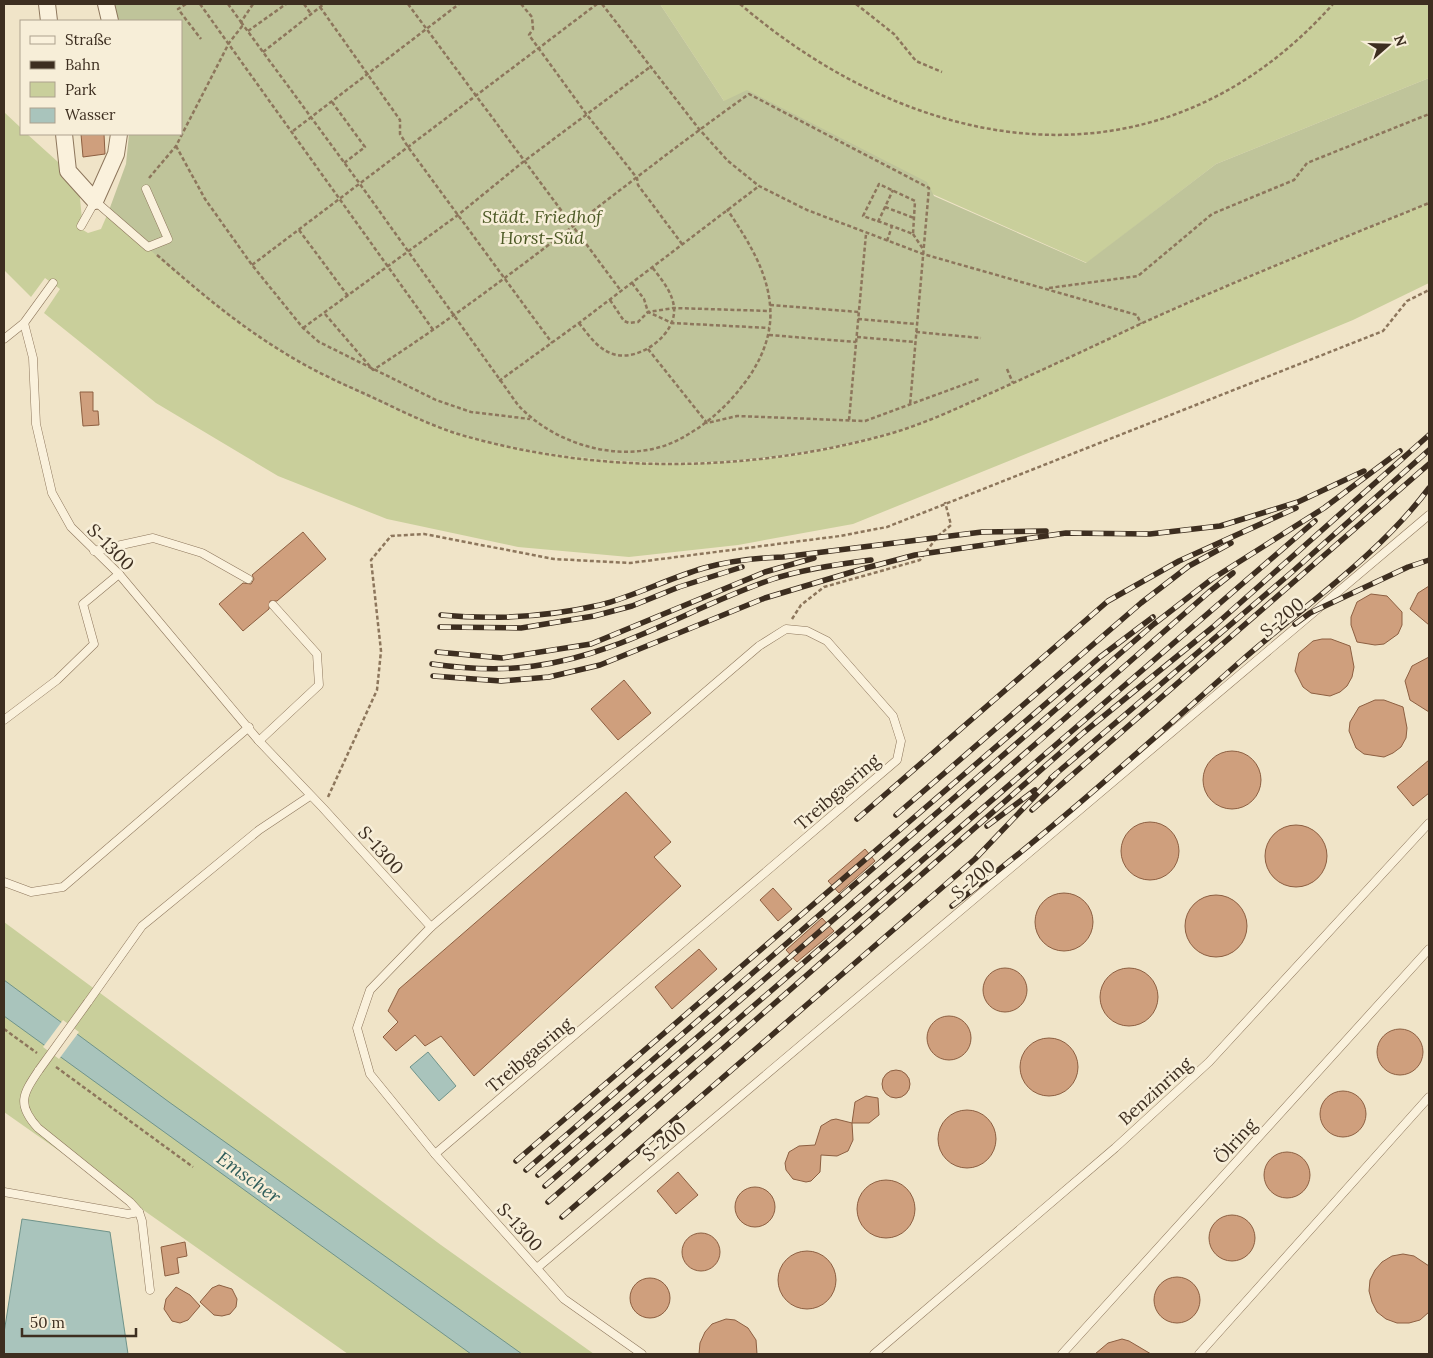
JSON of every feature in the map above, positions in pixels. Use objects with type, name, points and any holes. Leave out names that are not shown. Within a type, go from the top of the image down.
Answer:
[{"type":"street","points":[[47,4],[49,20]]},
{"type":"street","points":[[106,4],[110,20]]},
{"type":"street","points":[[64,135],[68,171],[95,202],[116,154],[119,135]]},
{"type":"lane","points":[[81,226],[95,202],[148,247],[168,239],[146,189]]},
{"type":"lane","points":[[4,339],[24,323],[53,283]]},
{"type":"lane","name":"S-1300","points":[[24,323],[33,358],[36,424],[52,493],[71,528],[119,574],[259,741],[431,927],[370,990],[357,1028],[370,1074],[436,1154],[564,1299],[642,1354]]},
{"type":"lane","name":"S-200","points":[[536,1268],[1429,515]]},
{"type":"lane","points":[[94,551],[153,538],[202,553],[248,578]]},
{"type":"lane","points":[[4,720],[57,680],[94,644],[83,604],[119,574]]},
{"type":"lane","points":[[259,741],[319,685],[317,654],[273,605]]},
{"type":"lane","points":[[431,927],[759,646],[786,629]]},
{"type":"lane","name":"Treibgasring","points":[[436,1154],[897,760],[901,741],[892,716],[827,641],[807,631],[786,629]]},
{"type":"lane","points":[[4,882],[31,892],[63,887],[249,727]]},
{"type":"lane","points":[[150,1290],[139,1212],[130,1202],[38,1128],[28,1117],[23,1104],[24,1092],[142,926],[260,830],[310,796]]},
{"type":"lane","name":"Benzinring","points":[[874,1354],[1115,1148],[1209,1062],[1429,824]]},
{"type":"lane","name":"Ölring","points":[[1062,1354],[1429,949]]},
{"type":"lane","points":[[1199,1354],[1429,1097]]},
{"type":"lane","points":[[4,1192],[128,1214],[139,1212]]},
{"type":"path","points":[[186,4],[178,9],[201,38]]},
{"type":"path","points":[[200,4],[293,131],[339,199],[434,331]]},
{"type":"path","points":[[228,4],[360,184],[499,381],[530,419],[575,444],[604,450],[639,450],[673,442],[707,423],[734,397],[752,373],[769,335],[770,305],[758,262],[727,209]]},
{"type":"path","points":[[182,134],[229,43],[253,4]]},
{"type":"path","points":[[248,32],[286,4]]},
{"type":"path","points":[[304,4],[311,14]]},
{"type":"path","points":[[263,52],[324,4]]},
{"type":"path","points":[[408,4],[523,162],[621,291]]},
{"type":"path","points":[[293,131],[459,4]]},
{"type":"path","points":[[521,4],[532,17],[533,30],[529,35],[587,115],[637,178],[638,185],[682,244]]},
{"type":"path","points":[[252,265],[597,4]]},
{"type":"path","points":[[602,4],[699,129],[728,161],[759,186],[807,210],[866,234],[923,254],[1137,315],[1141,324]]},
{"type":"path","points":[[740,4],[789,43],[824,66],[895,102],[956,122],[1032,136],[1065,135],[1124,127],[1167,116],[1189,108],[1234,86],[1272,60],[1303,35],[1333,4]]},
{"type":"path","points":[[856,4],[894,34],[916,61],[942,72]]},
{"type":"path","points":[[320,7],[400,120],[400,134],[408,148],[552,343]]},
{"type":"path","points":[[303,328],[325,314],[458,214],[523,162],[650,67]]},
{"type":"path","points":[[373,370],[434,331],[699,129],[749,94],[929,188],[910,405]]},
{"type":"path","points":[[332,102],[365,147],[344,163]]},
{"type":"path","points":[[1047,288],[1138,276],[1212,214],[1294,180],[1307,163],[1429,114]]},
{"type":"path","points":[[146,189],[150,174],[176,146],[182,135]]},
{"type":"path","points":[[176,146],[205,199],[252,265],[303,328],[319,342],[436,400],[471,412],[530,419]]},
{"type":"path","points":[[913,234],[915,201],[879,184],[863,216],[913,234],[923,249]]},
{"type":"path","points":[[499,381],[610,300],[759,186]]},
{"type":"path","points":[[878,222],[893,190]]},
{"type":"path","points":[[148,247],[241,325],[285,353],[398,410],[455,433],[512,448],[592,460],[645,464],[710,463],[769,459],[890,434],[952,411],[1196,299],[1429,203]]},
{"type":"path","points":[[885,206],[914,218]]},
{"type":"path","points":[[887,241],[892,226]]},
{"type":"path","points":[[299,230],[348,296]]},
{"type":"path","points":[[849,420],[866,234]]},
{"type":"path","points":[[579,323],[590,338],[605,350],[616,355],[632,356],[648,349],[672,323],[674,308],[670,290],[652,267]]},
{"type":"path","points":[[632,283],[644,299],[648,312],[672,323],[769,328]]},
{"type":"path","points":[[323,808],[377,690],[381,651],[371,560],[391,536],[424,534],[554,559],[630,563],[840,536],[887,527],[945,502],[1383,331],[1407,301],[1429,290]]},
{"type":"path","points":[[610,300],[624,321],[628,323],[638,322],[648,312],[674,308],[770,311]]},
{"type":"path","points":[[770,305],[859,312]]},
{"type":"path","points":[[325,314],[373,370]]},
{"type":"path","points":[[858,319],[916,324]]},
{"type":"path","points":[[916,332],[981,338]]},
{"type":"path","points":[[769,335],[856,342]]},
{"type":"path","points":[[857,337],[915,342]]},
{"type":"path","points":[[648,349],[707,423]]},
{"type":"path","points":[[1007,369],[1013,383]]},
{"type":"path","points":[[707,423],[737,416],[865,421],[979,379]]},
{"type":"path","points":[[786,629],[801,605],[824,588],[920,560],[936,538],[951,525],[945,502]]},
{"type":"path","points":[[4,1030],[43,1058]]},
{"type":"path","points":[[51,1064],[193,1167]]},
{"type":"green space","name":"Städt. Friedhof Horst-Süd","points":[[113,4],[660,4],[724,101],[747,90],[927,182],[934,196],[1086,263],[1216,164],[1429,78],[1429,203],[1224,286],[958,408],[890,433],[849,444],[807,452],[723,462],[638,462],[553,454],[503,445],[454,432],[389,407],[324,376],[284,353],[237,322],[171,269],[108,213],[126,164],[129,135],[182,135],[182,20],[118,20]]},
{"type":"green space","points":[[660,4],[1429,4],[1429,78],[1216,164],[1087,263],[724,101]]},
{"type":"green space","points":[[4,112],[20,127],[20,135],[28,135],[68,171],[79,188],[83,230],[88,233],[101,229],[108,213],[215,304],[260,338],[345,387],[389,407],[454,432],[516,448],[595,459],[638,462],[723,462],[807,453],[849,444],[921,423],[1224,286],[1429,203],[1429,283],[1353,320],[853,524],[738,545],[629,557],[518,547],[387,519],[278,476],[156,403],[44,313],[60,289],[45,278],[31,297],[4,270]]},
{"type":"green space","points":[[4,922],[441,1245],[594,1354],[348,1354],[4,1112]]},
{"type":"water","name":"Emscher","points":[[4,980],[169,1102],[522,1354],[471,1354],[4,1016]]},
{"type":"water","points":[[428,1052],[456,1086],[439,1101],[410,1067]]},
{"type":"water","points":[[22,1219],[110,1232],[128,1354],[4,1354],[4,1333]]},
{"type":"pier","points":[[63,1020],[79,1032],[59,1059],[43,1047]]},
{"type":"building","points":[[81,135],[104,135],[105,154],[83,157]]},
{"type":"building","points":[[80,392],[93,392],[93,411],[98,411],[99,425],[83,426]]},
{"type":"building","points":[[303,532],[326,559],[277,601],[270,601],[269,609],[243,631],[219,604],[243,583],[251,584],[254,579],[252,575]]},
{"type":"building","points":[[1429,586],[1429,625],[1410,609],[1418,593]]},
{"type":"building","points":[[1371,594],[1387,596],[1402,612],[1402,625],[1398,634],[1384,644],[1375,645],[1357,642],[1351,625],[1351,617],[1357,602]]},
{"type":"building","points":[[1331,639],[1350,646],[1354,667],[1352,677],[1347,686],[1340,692],[1330,696],[1311,693],[1303,687],[1295,671],[1299,653],[1313,641]]},
{"type":"building","points":[[1429,657],[1429,712],[1410,700],[1405,681],[1412,666]]},
{"type":"building","points":[[624,680],[651,713],[618,740],[591,709]]},
{"type":"building","points":[[1375,700],[1384,700],[1403,707],[1407,728],[1406,738],[1401,747],[1384,757],[1364,754],[1356,748],[1349,731],[1350,722],[1359,707]]},
{"type":"building","points":[[1232,751],[1243,753],[1256,764],[1261,780],[1259,791],[1248,804],[1232,809],[1221,807],[1208,796],[1203,780],[1205,769],[1216,756]]},
{"type":"building","points":[[1429,760],[1429,793],[1413,806],[1397,787]]},
{"type":"building","points":[[626,792],[671,842],[654,857],[681,886],[474,1076],[441,1036],[425,1046],[415,1035],[396,1051],[383,1037],[398,1022],[388,1011],[399,989]]},
{"type":"building","points":[[1150,822],[1161,824],[1174,835],[1179,851],[1177,862],[1166,875],[1150,880],[1139,878],[1126,867],[1121,851],[1123,840],[1134,827]]},
{"type":"building","points":[[1296,825],[1308,827],[1318,834],[1325,844],[1327,856],[1325,868],[1318,878],[1308,885],[1296,887],[1284,885],[1274,878],[1267,868],[1265,856],[1267,844],[1274,834],[1284,827]]},
{"type":"building","points":[[865,849],[875,861],[839,893],[828,881]]},
{"type":"building","points":[[773,888],[792,909],[778,921],[760,900]]},
{"type":"building","points":[[1064,893],[1075,895],[1088,906],[1093,922],[1091,933],[1080,946],[1064,951],[1053,949],[1040,938],[1035,922],[1037,911],[1048,898]]},
{"type":"building","points":[[1216,895],[1228,897],[1238,904],[1245,914],[1247,926],[1245,938],[1238,948],[1228,955],[1216,957],[1204,955],[1194,948],[1187,938],[1185,926],[1187,914],[1194,904],[1204,897]]},
{"type":"building","points":[[822,918],[834,931],[797,962],[786,950]]},
{"type":"building","points":[[699,949],[717,969],[672,1009],[655,987]]},
{"type":"building","points":[[1009,968],[1021,974],[1026,981],[1026,999],[1021,1006],[1014,1011],[1001,1012],[993,1009],[986,1002],[983,986],[986,978],[993,971]]},
{"type":"building","points":[[1129,968],[1140,970],[1153,981],[1158,997],[1156,1008],[1145,1021],[1129,1026],[1118,1024],[1105,1013],[1100,997],[1102,986],[1113,973]]},
{"type":"building","points":[[953,1016],[965,1022],[970,1029],[970,1047],[965,1054],[958,1059],[945,1060],[937,1057],[930,1050],[927,1034],[930,1026],[937,1019]]},
{"type":"building","points":[[1395,1029],[1405,1029],[1419,1039],[1423,1052],[1419,1065],[1413,1071],[1405,1075],[1395,1075],[1381,1065],[1377,1057],[1377,1047],[1387,1033]]},
{"type":"building","points":[[1049,1038],[1060,1040],[1073,1051],[1078,1067],[1076,1078],[1065,1091],[1049,1096],[1038,1094],[1025,1083],[1020,1067],[1022,1056],[1033,1043]]},
{"type":"building","points":[[896,1070],[906,1074],[910,1084],[906,1094],[896,1098],[886,1094],[882,1084],[886,1074]]},
{"type":"building","points":[[1338,1091],[1348,1091],[1362,1101],[1366,1114],[1362,1127],[1356,1133],[1348,1137],[1338,1137],[1324,1127],[1320,1119],[1320,1109],[1330,1095]]},
{"type":"building","points":[[866,1096],[878,1098],[879,1115],[869,1123],[852,1123],[855,1102]]},
{"type":"building","points":[[967,1110],[978,1112],[991,1123],[996,1139],[994,1150],[983,1163],[967,1168],[956,1166],[943,1155],[938,1139],[940,1128],[951,1115]]},
{"type":"building","points":[[836,1119],[852,1123],[853,1140],[848,1151],[837,1156],[821,1155],[820,1172],[811,1181],[806,1182],[793,1179],[786,1170],[785,1163],[789,1152],[799,1146],[815,1145],[821,1126]]},
{"type":"building","points":[[1282,1152],[1292,1152],[1306,1162],[1310,1175],[1306,1188],[1300,1194],[1292,1198],[1282,1198],[1268,1188],[1264,1180],[1264,1170],[1274,1156]]},
{"type":"building","points":[[678,1172],[698,1195],[676,1214],[657,1191]]},
{"type":"building","points":[[886,1180],[897,1182],[910,1193],[915,1209],[913,1220],[902,1233],[886,1238],[875,1236],[862,1225],[857,1209],[859,1198],[870,1185]]},
{"type":"building","points":[[755,1187],[769,1193],[775,1207],[769,1221],[755,1227],[741,1221],[735,1207],[741,1193]]},
{"type":"building","points":[[1227,1215],[1237,1215],[1251,1225],[1255,1238],[1251,1251],[1245,1257],[1237,1261],[1227,1261],[1213,1251],[1209,1243],[1209,1233],[1219,1219]]},
{"type":"building","points":[[701,1233],[715,1238],[720,1252],[715,1266],[701,1271],[687,1266],[682,1252],[687,1238]]},
{"type":"building","points":[[185,1242],[187,1256],[177,1258],[179,1273],[165,1276],[161,1247]]},
{"type":"building","points":[[807,1251],[818,1253],[831,1264],[836,1280],[834,1291],[823,1304],[807,1309],[796,1307],[783,1296],[778,1280],[780,1269],[791,1256]]},
{"type":"building","points":[[1403,1254],[1414,1256],[1429,1266],[1429,1312],[1420,1320],[1409,1323],[1397,1323],[1386,1319],[1377,1312],[1369,1291],[1370,1280],[1382,1262],[1392,1256]]},
{"type":"building","points":[[1172,1277],[1182,1277],[1196,1287],[1200,1300],[1196,1313],[1190,1319],[1182,1323],[1172,1323],[1158,1313],[1154,1305],[1154,1295],[1164,1281]]},
{"type":"building","points":[[650,1278],[664,1284],[670,1298],[664,1312],[650,1318],[636,1312],[630,1298],[636,1284]]},
{"type":"building","points":[[219,1285],[232,1289],[237,1299],[236,1307],[230,1314],[222,1316],[214,1315],[200,1302],[212,1288]]},
{"type":"building","points":[[176,1287],[190,1295],[200,1306],[188,1320],[180,1323],[172,1321],[164,1309],[166,1299]]},
{"type":"building","points":[[726,1319],[735,1320],[748,1328],[756,1340],[757,1354],[699,1354],[700,1343],[705,1332],[712,1324]]},
{"type":"building","points":[[1122,1339],[1151,1354],[1095,1354],[1108,1343]]},
{"type":"railway","points":[[548,1202],[1083,733],[1213,627],[1429,435]]},
{"type":"railway","points":[[1051,778],[1292,572],[1429,450]]},
{"type":"railway","points":[[526,1170],[1154,624],[1212,579],[1324,508],[1400,451]]},
{"type":"railway","points":[[1032,810],[1429,464]]},
{"type":"railway","points":[[433,676],[501,681],[549,677],[600,665],[765,598],[915,555],[1066,533],[1150,534],[1220,526],[1298,502],[1364,471]]},
{"type":"railway","points":[[952,906],[1063,817],[1265,640],[1364,558],[1409,513],[1429,488]]},
{"type":"railway","points":[[857,819],[1108,601],[1179,561],[1296,508]]},
{"type":"railway","points":[[545,1186],[1315,521]]},
{"type":"railway","points":[[441,615],[481,617],[540,615],[600,605],[691,572],[734,562],[982,532],[1046,531]]},
{"type":"railway","points":[[896,815],[1141,603],[1189,566],[1231,543]]},
{"type":"railway","points":[[437,652],[502,658],[591,644],[765,572],[814,558]]},
{"type":"railway","points":[[432,664],[496,669],[521,668],[566,660],[626,641],[714,602],[785,575],[871,560]]},
{"type":"railway","points":[[1295,624],[1310,613],[1408,567],[1429,560]]},
{"type":"railway","points":[[440,627],[521,628],[594,616],[632,606],[679,587],[742,567]]},
{"type":"railway","points":[[538,1175],[1233,573]]},
{"type":"railway","points":[[516,1161],[1100,657],[1153,617]]},
{"type":"railway","points":[[562,1217],[975,859],[1056,774]]},
{"type":"railway","points":[[987,826],[1035,790]]}]
